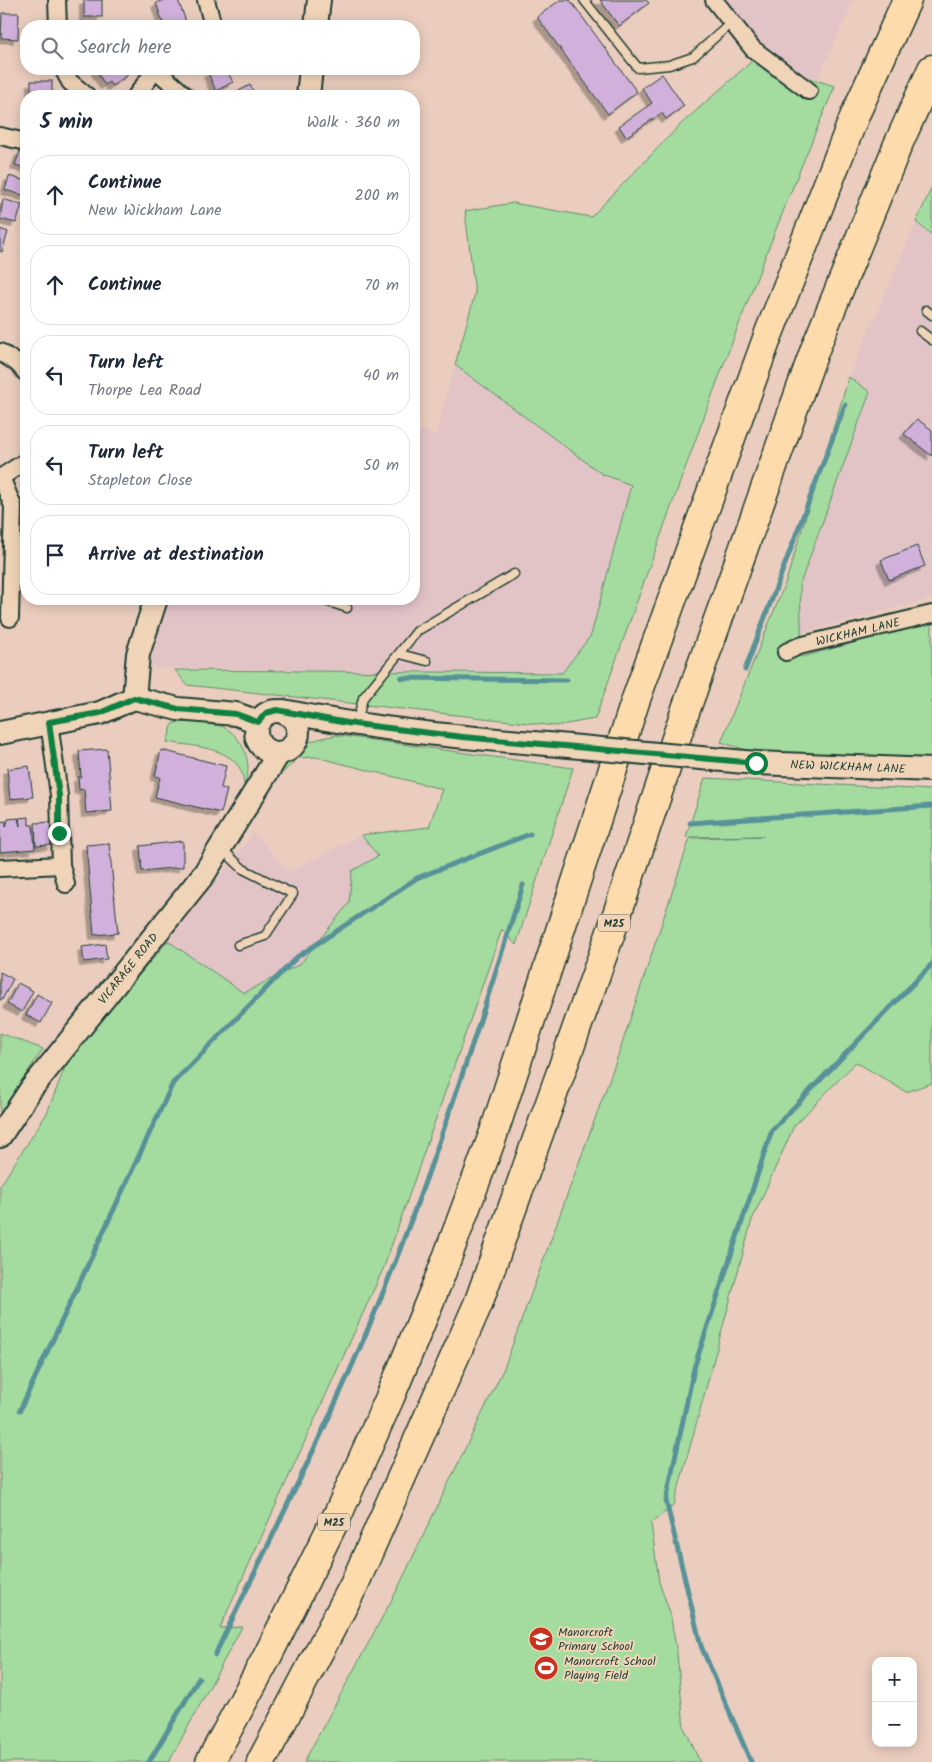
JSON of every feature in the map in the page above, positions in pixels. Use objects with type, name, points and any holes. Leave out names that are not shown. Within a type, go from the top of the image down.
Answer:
[{"type":"highway","name":"M25","points":[[210,1762],[266,1660],[339,1512],[438,1283],[493,1135],[636,699],[762,352],[855,115],[907,0]]},
{"type":"highway","name":"M25","points":[[261,1762],[354,1585],[478,1304],[610,935],[686,709],[815,349],[897,147],[932,69]]},
{"type":"main road","points":[[317,20],[319,0]]},
{"type":"main road","points":[[309,90],[310,75]]},
{"type":"main road","points":[[134,698],[138,654],[154,605]]},
{"type":"main road","points":[[0,733],[100,713],[134,698],[178,709],[236,714],[258,722]]},
{"type":"main road","points":[[283,711],[294,719],[298,733],[294,744],[271,750],[256,734],[258,722],[266,713],[283,711]]},
{"type":"main road","name":"NEW WICKHAM LANE","points":[[283,711],[352,724],[467,737],[756,763],[932,770]]},
{"type":"main road","name":"NEW WICKHAM LANE","points":[[298,733],[352,724]]},
{"type":"main road","name":"VICARAGE ROAD","points":[[0,1136],[31,1089],[204,874],[252,799],[271,750]]},
{"type":"street","points":[[57,0],[58,20]]},
{"type":"street","points":[[206,0],[211,20]]},
{"type":"street","points":[[714,0],[753,49],[809,91]]},
{"type":"street","points":[[66,75],[70,82],[80,90]]},
{"type":"street","points":[[140,90],[152,75]]},
{"type":"street","points":[[163,75],[179,90]]},
{"type":"street","points":[[0,136],[20,141]]},
{"type":"street","points":[[0,352],[20,366]]},
{"type":"street","points":[[10,618],[19,521],[0,478],[20,465]]},
{"type":"street","name":"WICKHAM LANE","points":[[786,652],[799,646],[932,614]]},
{"type":"street","points":[[49,722],[59,796],[61,865],[66,884]]},
{"type":"street","points":[[0,868],[61,865]]},
{"type":"lane","points":[[584,0],[638,68],[669,65],[694,58],[732,22]]},
{"type":"lane","points":[[920,331],[932,340]]},
{"type":"lane","points":[[352,724],[363,698],[417,631],[514,574]]},
{"type":"lane","points":[[338,605],[347,608]]},
{"type":"lane","points":[[400,654],[427,661]]},
{"type":"lane","points":[[221,848],[243,869],[293,894],[265,936],[238,944]]},
{"type":"shaded area","points":[[712,0],[854,0],[817,80],[753,49]]},
{"type":"shaded area","points":[[916,222],[932,235],[932,598],[801,633],[800,584],[870,392],[849,377]]},
{"type":"shaded area","points":[[455,365],[602,474],[631,485],[591,635],[561,673],[151,668],[155,621],[162,605],[420,605],[420,431],[435,435]]},
{"type":"shaded area","points":[[254,833],[289,872],[361,835],[378,856],[352,871],[349,903],[300,964],[244,994],[168,941]]},
{"type":"green space","points":[[752,61],[835,86],[740,322],[595,719],[555,726],[187,685],[175,670],[562,673],[591,635],[631,485],[602,474],[455,365],[475,294],[465,211],[513,203],[591,217],[680,125]]},
{"type":"green space","points":[[932,187],[932,235],[916,222]]},
{"type":"green space","points":[[849,377],[870,392],[800,584],[802,657],[932,621],[932,761],[756,753],[721,742],[786,581]]},
{"type":"green space","points":[[196,722],[222,727],[236,736],[244,749],[248,764],[247,778],[244,785],[242,772],[236,763],[227,756],[204,748],[167,742],[173,723]]},
{"type":"green space","points":[[336,735],[573,768],[516,945],[502,929],[384,1267],[220,1628],[242,1627],[169,1762],[0,1762],[0,1186],[47,1113],[69,1057],[168,941],[244,993],[300,964],[349,903],[352,871],[378,856],[361,835],[429,827],[442,789],[316,757],[298,758],[268,787],[279,765],[294,750],[312,741]]},
{"type":"green space","points":[[705,778],[932,790],[932,1083],[906,1092],[856,1062],[794,1126],[752,1220],[674,1505],[651,1523],[659,1582],[670,1613],[677,1653],[684,1727],[700,1762],[304,1762],[397,1590],[504,1368],[619,1053],[690,838],[764,836],[686,837]]},
{"type":"green space","points":[[0,1033],[43,1049],[0,1113]]},
{"type":"building","points":[[84,0],[102,0],[102,17],[84,17]]},
{"type":"building","points":[[163,0],[178,0],[186,20],[162,20],[156,3]]},
{"type":"building","points":[[560,0],[570,0],[637,92],[608,114],[537,17]]},
{"type":"building","points":[[600,0],[646,0],[649,3],[619,26]]},
{"type":"building","points":[[2,13],[19,13],[18,39],[1,38]]},
{"type":"building","points":[[662,74],[684,106],[666,119],[662,113],[626,137],[619,126],[652,103],[642,88]]},
{"type":"building","points":[[99,75],[128,75],[112,86],[109,82],[105,85]]},
{"type":"building","points":[[209,75],[229,75],[233,82],[216,90]]},
{"type":"building","points":[[31,81],[52,81],[52,90],[31,90]]},
{"type":"building","points":[[250,85],[253,90],[241,90]]},
{"type":"building","points":[[20,151],[20,166],[15,165]]},
{"type":"building","points":[[9,176],[20,179],[20,194],[5,190]]},
{"type":"building","points":[[3,199],[20,204],[16,223],[0,219]]},
{"type":"building","points":[[0,229],[8,232],[2,252],[0,251]]},
{"type":"building","points":[[917,419],[932,430],[932,456],[904,434]]},
{"type":"building","points":[[917,546],[925,566],[889,580],[881,560]]},
{"type":"building","points":[[107,749],[112,811],[86,813],[84,789],[79,790],[78,777],[81,777],[79,751]]},
{"type":"building","points":[[161,750],[226,766],[221,788],[227,790],[221,813],[155,797],[160,777],[155,776]]},
{"type":"building","points":[[29,766],[33,797],[10,799],[7,769]]},
{"type":"building","points":[[29,817],[29,825],[33,825],[35,849],[0,852],[0,822],[6,821],[6,827],[8,819],[18,818],[20,826],[19,818]]},
{"type":"building","points":[[51,822],[52,845],[36,846],[35,823]]},
{"type":"building","points":[[183,841],[183,867],[142,871],[140,846]]},
{"type":"building","points":[[109,843],[118,933],[94,935],[86,845]]},
{"type":"building","points":[[105,944],[107,959],[84,962],[82,947]]},
{"type":"building","points":[[0,972],[13,979],[2,1000],[0,999]]},
{"type":"building","points":[[18,983],[33,991],[22,1012],[7,1004]]},
{"type":"building","points":[[37,994],[52,1003],[41,1023],[26,1015]]},
{"type":"waterway","points":[[745,670],[845,405]]},
{"type":"waterway","points":[[401,678],[567,680]]},
{"type":"waterway","points":[[690,823],[932,806]]},
{"type":"waterway","points":[[20,1410],[173,1083],[297,957],[417,878],[530,834]]},
{"type":"waterway","points":[[215,1655],[310,1458],[377,1308],[447,1119],[523,885]]},
{"type":"waterway","points":[[751,1762],[701,1646],[666,1501],[694,1368],[772,1130],[932,964]]},
{"type":"waterway","points":[[149,1762],[199,1678]]},
{"type":"place","name":"Manorcroft Primary School","points":[[541,1639]]},
{"type":"place","name":"Manorcroft School Playing Field","points":[[546,1668]]},
{"type":"route","points":[[59,833],[59,796],[49,722],[100,713],[134,698],[178,709],[236,714],[258,722],[266,713],[277,710],[347,723],[463,737],[756,763]]}]
